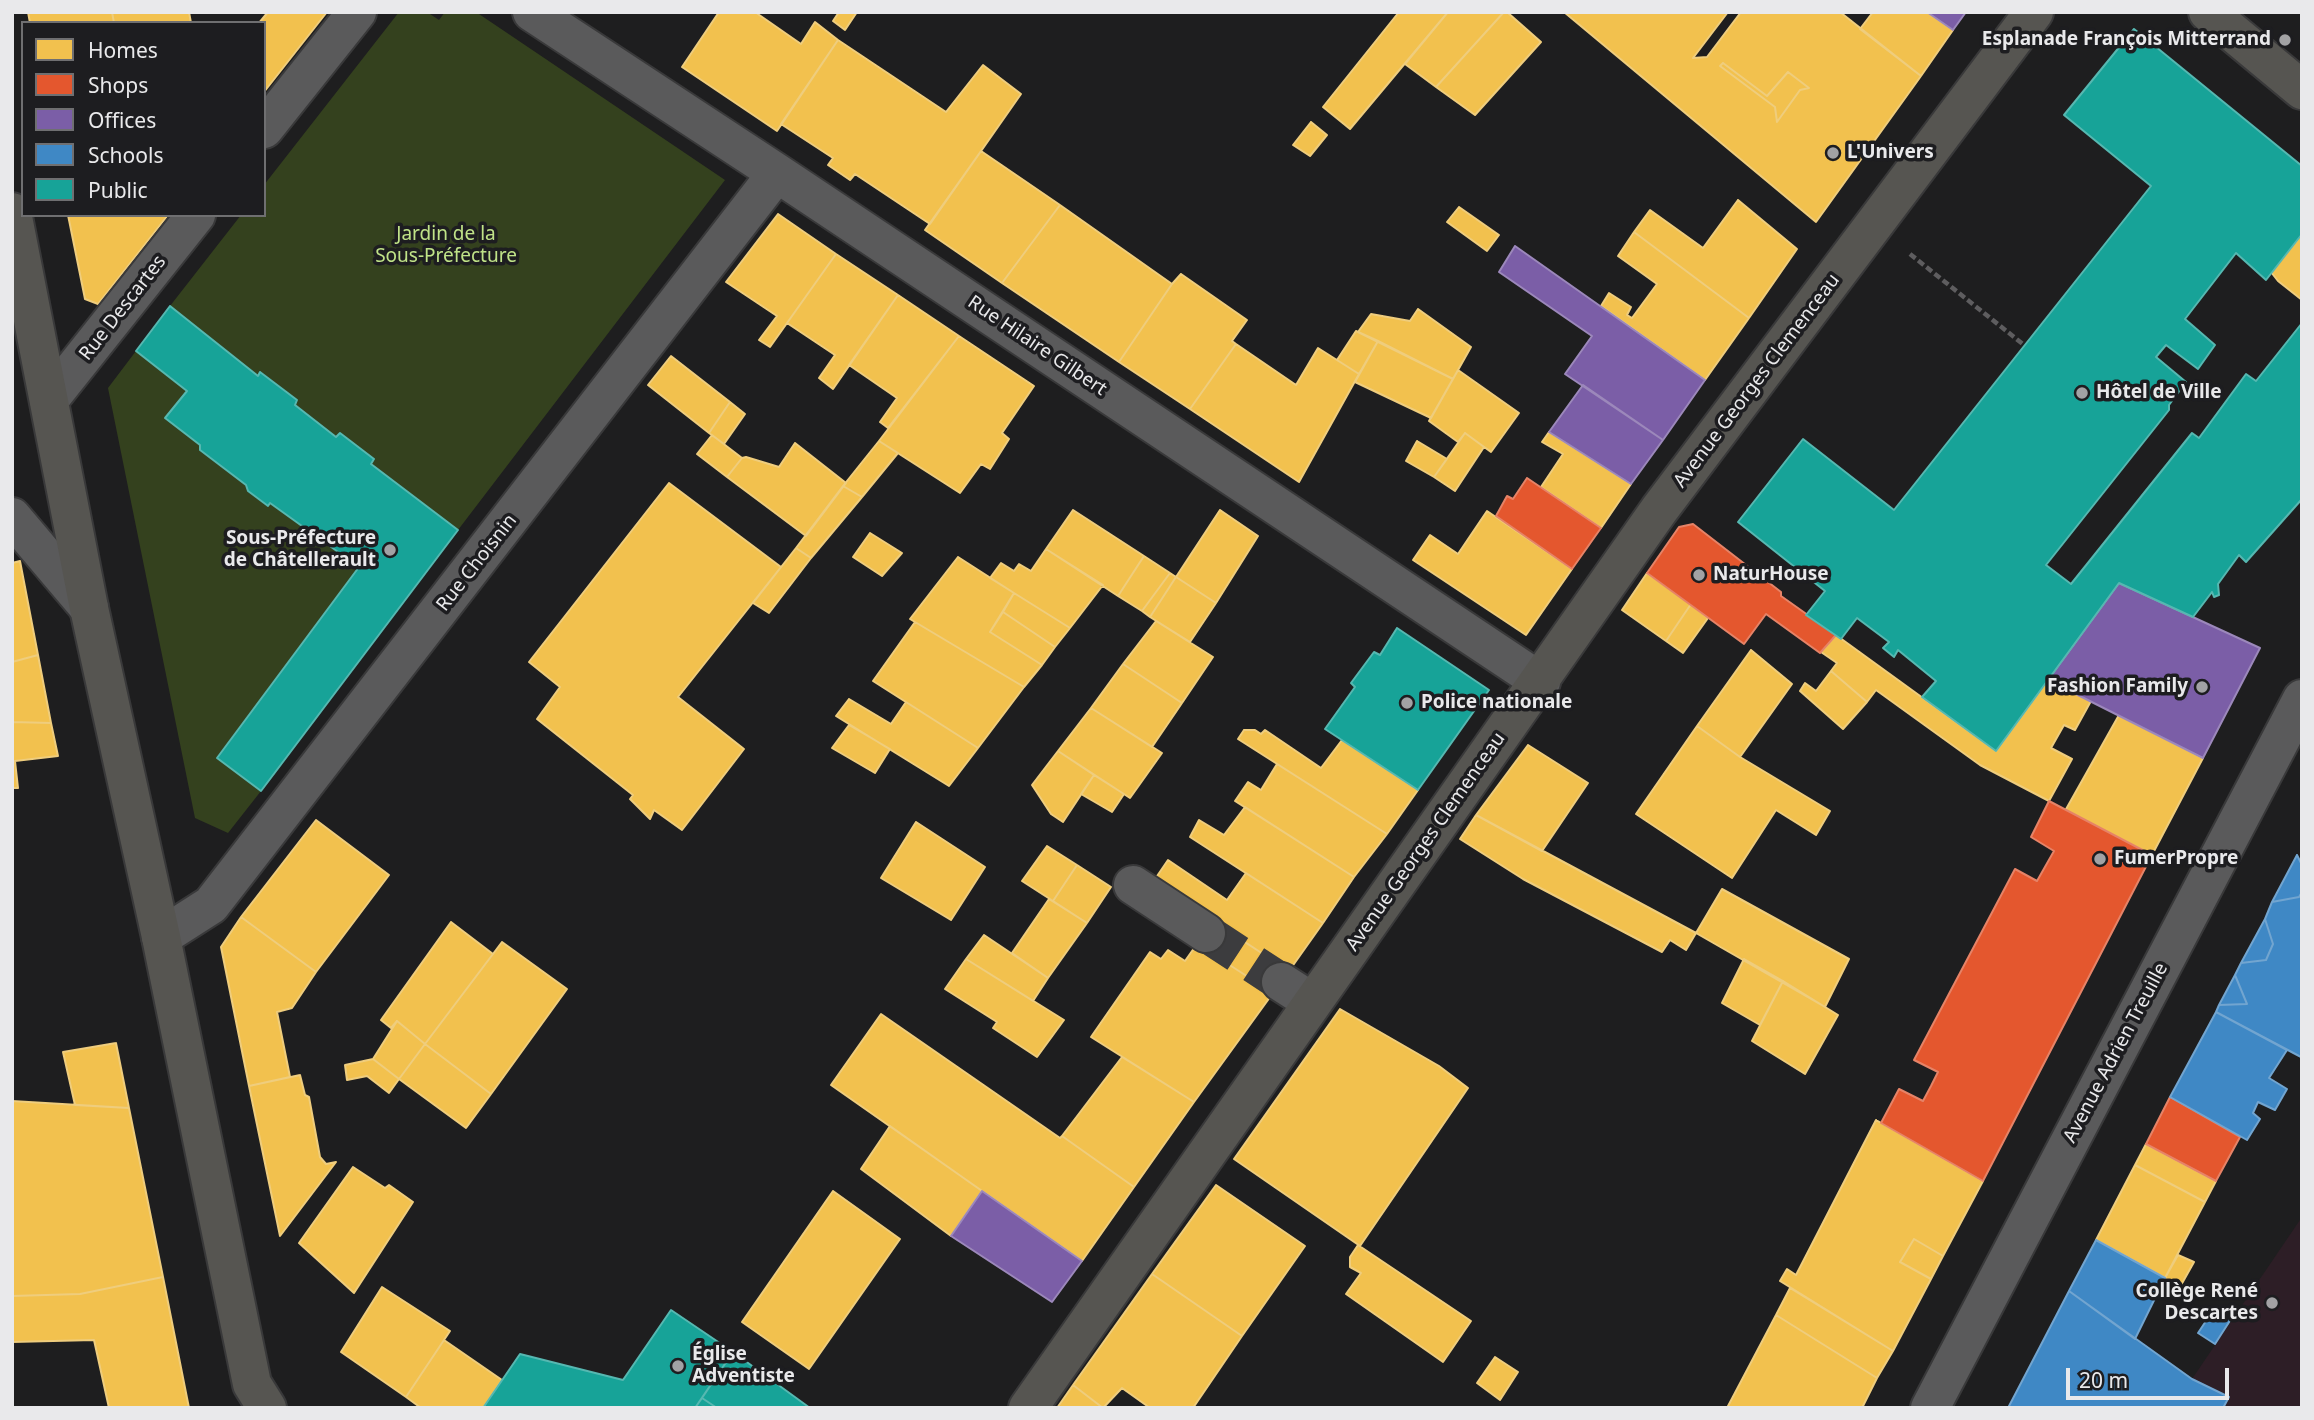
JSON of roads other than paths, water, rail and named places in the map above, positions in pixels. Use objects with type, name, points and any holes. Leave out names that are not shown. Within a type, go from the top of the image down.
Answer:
[{"type":"main road","name":"Avenue Georges Clemenceau","points":[[1028,1408],[1297,992],[1541,682],[1659,510],[2034,12]]},
{"type":"main road","points":[[2208,12],[2302,90]]},
{"type":"main road","points":[[12,212],[89,608],[161,937],[252,1384],[267,1408]]},
{"type":"street","points":[[266,126],[357,12]]},
{"type":"street","name":"Rue Hilaire Gilbert","points":[[532,12],[1541,682]]},
{"type":"street","name":"Rue Choisnin","points":[[161,937],[211,905],[777,173]]},
{"type":"street","name":"Rue Descartes","points":[[49,400],[194,217]]},
{"type":"street","points":[[12,517],[89,608]]},
{"type":"street","name":"Avenue Adrien Treuille","points":[[1930,1408],[2302,699]]},
{"type":"street","points":[[1133,885],[1206,933]]},
{"type":"tunnel","points":[[1206,933],[1281,982]]},
{"type":"place","name":"Esplanade François Mitterrand","points":[[2285,40]]},
{"type":"place","name":"L'Univers","points":[[1833,153]]},
{"type":"place","name":"Hôtel de Ville","points":[[2082,393]]},
{"type":"place","name":"Sous-Préfecture de Châtellerault","points":[[390,550]]},
{"type":"place","name":"NaturHouse","points":[[1699,575]]},
{"type":"place","name":"Fashion Family","points":[[2202,687]]},
{"type":"place","name":"Police nationale","points":[[1407,703]]},
{"type":"place","name":"FumerPropre","points":[[2100,859]]},
{"type":"place","name":"Collège René Descartes","points":[[2272,1303]]},
{"type":"place","name":"Église Adventiste","points":[[678,1366]]},
{"type":"park label","name":"Jardin de la Sous-Préfecture","points":[[446,246]]}]
